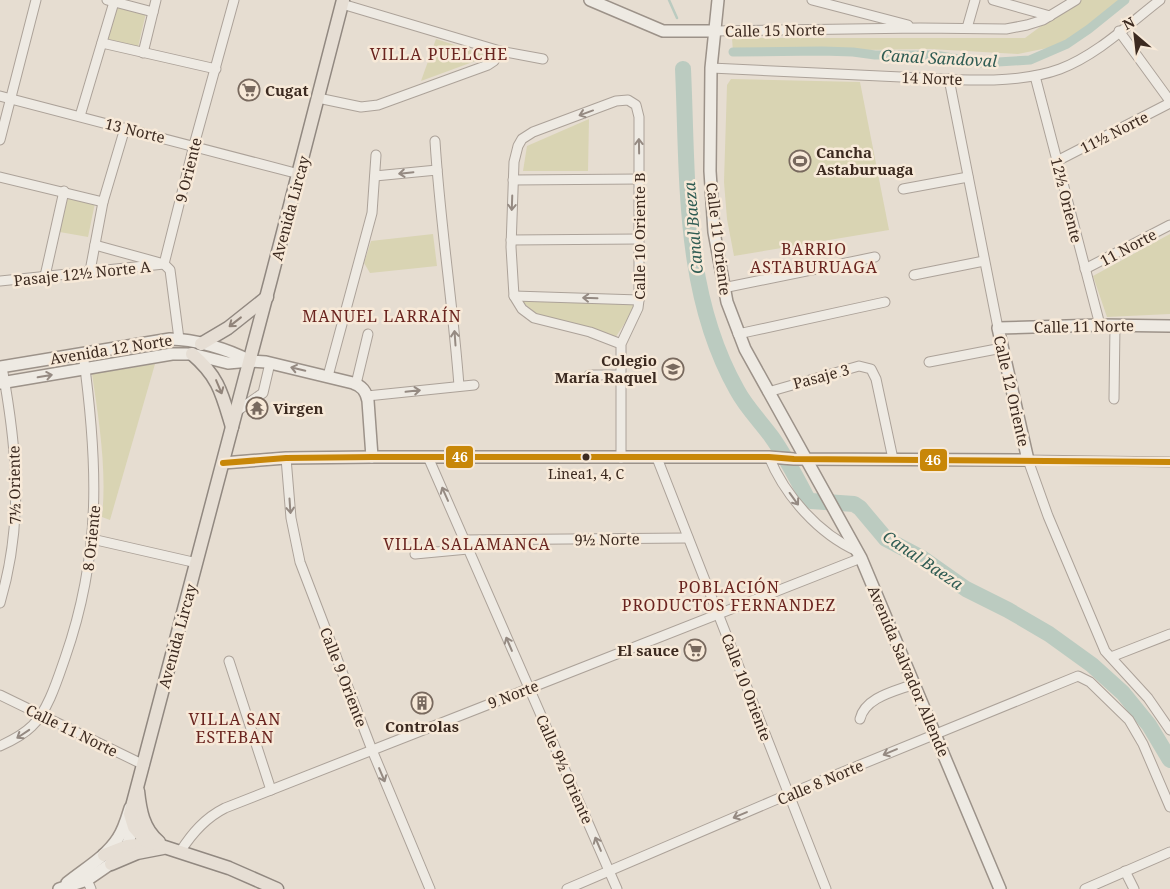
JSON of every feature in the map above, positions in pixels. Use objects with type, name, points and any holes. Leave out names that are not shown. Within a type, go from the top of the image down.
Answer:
[{"type":"main road","name":"Calle 15 Norte","points":[[590,0],[663,31],[714,31]]},
{"type":"main road","name":"Calle 11 Oriente","points":[[718,0],[711,68],[709,145],[711,192],[723,288],[738,334],[800,459]]},
{"type":"main road","name":"Avenida Lircay","points":[[135,807],[138,788],[299,174],[342,1]]},
{"type":"main road","points":[[201,344],[228,328],[266,297]]},
{"type":"main road","name":"Calle 11 Norte","points":[[998,328],[1100,325],[1170,326]]},
{"type":"main road","name":"Calle 12 Oriente","points":[[998,328],[1028,460]]},
{"type":"main road","name":"Avenida 12 Norte","points":[[1,367],[162,340],[179,339],[239,355],[250,361]]},
{"type":"main road","points":[[192,354],[208,368],[217,381],[232,428]]},
{"type":"main road","name":"Avenida 12 Norte","points":[[2,383],[159,355],[192,354],[228,363],[250,361],[270,363],[328,376],[362,389]]},
{"type":"main road","points":[[362,389],[372,456]]},
{"type":"main road","points":[[223,463],[286,458],[372,456],[1028,460]]},
{"type":"main road","name":"Avenida Salvador Allende","points":[[800,459],[815,474],[859,555],[1000,889]]},
{"type":"main road","points":[[135,807],[130,814],[134,827],[146,841],[229,868],[277,889]]},
{"type":"main road","points":[[135,807],[151,834],[161,844],[174,850]]},
{"type":"main road","points":[[107,859],[135,807]]},
{"type":"main road","points":[[127,846],[134,827]]},
{"type":"main road","points":[[60,888],[87,880],[107,859],[127,846],[153,843]]},
{"type":"main road","points":[[107,859],[137,853],[174,850]]},
{"type":"street","points":[[0,140],[36,0]]},
{"type":"street","points":[[143,53],[156,0]]},
{"type":"street","name":"9 Oriente","points":[[164,264],[194,145],[234,0]]},
{"type":"street","points":[[812,0],[920,28]]},
{"type":"street","points":[[967,28],[975,0]]},
{"type":"street","points":[[994,0],[1050,16]]},
{"type":"street","name":"Calle 15 Norte","points":[[714,31],[1017,28],[1050,16],[1076,0]]},
{"type":"street","name":"14 Norte","points":[[711,68],[949,79],[999,79],[1035,76],[1060,69],[1080,60],[1160,0]]},
{"type":"street","points":[[80,116],[102,44],[110,1],[153,12]]},
{"type":"street","points":[[342,1],[500,51],[543,59]]},
{"type":"street","points":[[1119,31],[1170,102]]},
{"type":"street","points":[[102,44],[216,69]]},
{"type":"street","points":[[318,98],[361,108],[378,105],[488,65],[494,61],[500,51]]},
{"type":"street","name":"12½ Oriente","points":[[1035,76],[1100,325]]},
{"type":"street","name":"Calle 12 Oriente","points":[[949,79],[998,328]]},
{"type":"street","name":"13 Norte","points":[[0,96],[194,145],[299,174]]},
{"type":"street","name":"Calle 10 Oriente B","points":[[513,180],[516,154],[522,139],[533,132],[616,102],[628,100],[633,102],[638,110],[640,179],[639,300],[638,308],[622,344],[621,458]]},
{"type":"street","name":"11½ Norte","points":[[1057,161],[1170,102]]},
{"type":"street","points":[[90,271],[103,202],[125,128]]},
{"type":"street","points":[[436,140],[437,170],[459,386]]},
{"type":"street","points":[[328,376],[372,213],[376,155]]},
{"type":"street","points":[[375,176],[437,170]]},
{"type":"street","points":[[902,188],[968,176]]},
{"type":"street","points":[[0,177],[103,202]]},
{"type":"street","points":[[622,344],[590,332],[534,318],[522,309],[514,298],[511,240],[513,180],[640,179]]},
{"type":"street","points":[[46,276],[64,191]]},
{"type":"street","name":"11 Norte","points":[[1085,269],[1170,224]]},
{"type":"street","points":[[511,240],[639,239]]},
{"type":"street","points":[[95,245],[164,264],[170,270],[179,339]]},
{"type":"street","points":[[723,288],[875,257]]},
{"type":"street","points":[[914,275],[984,261]]},
{"type":"street","name":"Pasaje 12½ Norte A","points":[[0,281],[164,264]]},
{"type":"street","points":[[514,298],[639,300]]},
{"type":"street","points":[[738,334],[885,302]]},
{"type":"street","points":[[1114,399],[1115,325]]},
{"type":"street","points":[[368,334],[362,389],[474,385]]},
{"type":"street","points":[[930,362],[1002,348]]},
{"type":"street","name":"8 Oriente","points":[[41,716],[75,629],[85,586],[92,539],[95,467],[83,353]]},
{"type":"street","points":[[237,411],[263,393],[270,363]]},
{"type":"street","name":"Pasaje 3","points":[[768,392],[859,366],[871,369],[876,379],[893,459]]},
{"type":"street","name":"7½ Oriente","points":[[0,603],[12,554],[16,497],[15,456],[1,367]]},
{"type":"street","points":[[589,375],[621,375]]},
{"type":"street","name":"Calle 9½ Oriente","points":[[428,457],[617,889]]},
{"type":"street","name":"Calle 9 Oriente","points":[[286,458],[292,525],[300,562],[372,750],[430,889]]},
{"type":"street","name":"Calle 10 Oriente","points":[[657,458],[826,889]]},
{"type":"street","points":[[774,458],[777,475],[801,509],[859,555]]},
{"type":"street","points":[[1028,460],[1170,462]]},
{"type":"street","name":"Calle 12 Oriente","points":[[1028,460],[1048,516],[1105,651],[1148,698],[1170,730]]},
{"type":"street","name":"9½ Norte","points":[[415,554],[467,544],[688,538]]},
{"type":"street","points":[[92,539],[197,563]]},
{"type":"street","name":"9 Norte","points":[[174,850],[210,816],[225,808],[718,614],[859,555]]},
{"type":"street","points":[[1111,657],[1170,634]]},
{"type":"street","points":[[229,661],[271,790]]},
{"type":"street","name":"Calle 8 Norte","points":[[567,889],[789,794],[1078,676],[1090,682],[1129,720],[1143,744],[1170,807]]},
{"type":"street","points":[[860,719],[864,709],[878,699],[914,684]]},
{"type":"street","name":"Calle 11 Norte","points":[[0,695],[144,765]]},
{"type":"street","points":[[0,746],[23,734],[41,716]]},
{"type":"street","points":[[1085,889],[1170,852]]},
{"type":"street","points":[[1126,871],[1134,889]]},
{"type":"shaded area","points":[[1076,0],[1123,0],[1067,44],[1018,54],[930,49],[733,52],[732,38],[1025,38]]},
{"type":"shaded area","points":[[112,5],[146,13],[138,47],[103,38]]},
{"type":"shaded area","points":[[436,39],[489,56],[421,81]]},
{"type":"shaded area","name":"Cancha Astaburuaga","points":[[731,79],[860,82],[889,230],[734,256],[727,219],[724,182],[727,85]]},
{"type":"shaded area","points":[[589,119],[588,171],[523,171],[527,146]]},
{"type":"shaded area","points":[[63,195],[95,203],[88,237],[54,231]]},
{"type":"shaded area","points":[[433,234],[437,266],[370,273],[364,263],[371,241]]},
{"type":"shaded area","points":[[1170,234],[1170,314],[1107,317],[1093,276]]},
{"type":"shaded area","points":[[518,298],[634,298],[633,311],[615,338],[540,317]]},
{"type":"shaded area","points":[[155,364],[110,520],[102,517],[103,463],[92,374]]},
{"type":"waterway","points":[[669,0],[677,18]]},
{"type":"waterway","name":"Canal Sandoval","points":[[733,52],[822,51],[875,55],[935,55],[982,63],[1030,60],[1067,44],[1125,0]]},
{"type":"waterway","name":"Canal Baeza","points":[[683,69],[691,234],[706,314],[719,353],[737,390],[781,451],[807,498],[811,501],[854,504],[860,508],[886,539],[922,558],[966,589],[1008,610],[1049,634],[1092,665],[1123,693],[1149,725],[1170,760]]},
{"type":"transit line","name":"46","points":[[223,463],[286,458],[372,457],[769,457],[794,459],[1170,462]]},
{"type":"place","name":"Cugat","points":[[249,90]]},
{"type":"place","name":"Cancha Astaburuaga","points":[[800,161]]},
{"type":"place","name":"Colegio María Raquel","points":[[673,369]]},
{"type":"place","name":"Virgen","points":[[257,408]]},
{"type":"place","name":"Linea1, 4, C","points":[[586,457]]},
{"type":"place","name":"El sauce","points":[[695,650]]},
{"type":"place","name":"Controlas","points":[[422,703]]},
{"type":"district","name":"VILLA PUELCHE","points":[[439,54]]},
{"type":"district","name":"BARRIO ASTABURUAGA","points":[[814,258]]},
{"type":"district","name":"MANUEL LARRAÍN","points":[[382,316]]},
{"type":"district","name":"VILLA SALAMANCA","points":[[467,544]]},
{"type":"district","name":"POBLACIÓN PRODUCTOS FERNANDEZ","points":[[729,596]]},
{"type":"district","name":"VILLA SAN ESTEBAN","points":[[235,728]]}]
